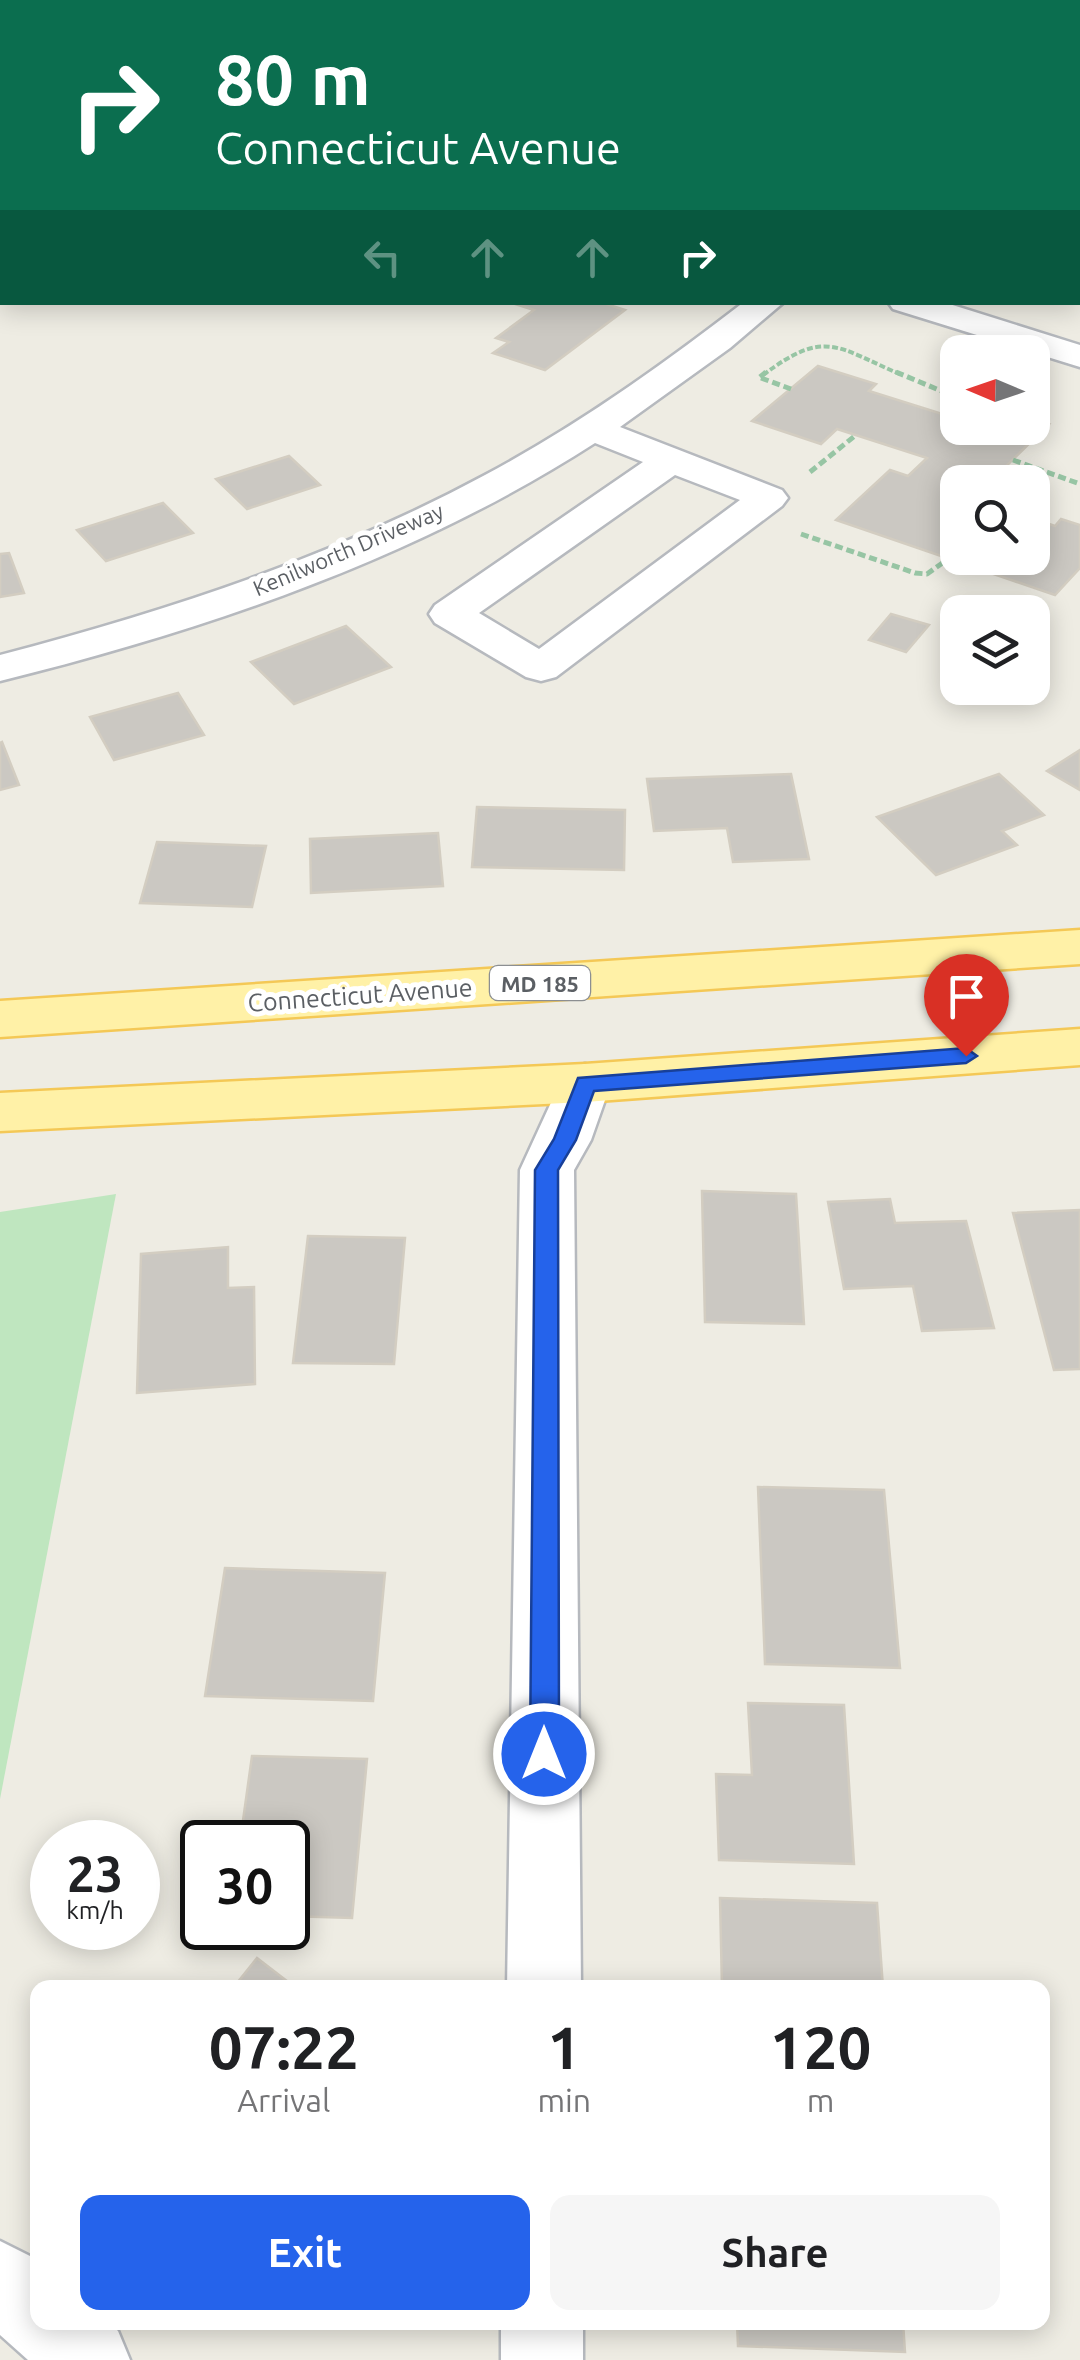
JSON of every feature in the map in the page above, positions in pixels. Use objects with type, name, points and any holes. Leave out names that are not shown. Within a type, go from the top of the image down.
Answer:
[{"type":"main road","name":"Connecticut Avenue","points":[[0,1019],[1080,947]]},
{"type":"main road","points":[[0,1112],[586,1084],[1080,1047]]},
{"type":"street","name":"Kenilworth Driveway","points":[[0,668],[82,647],[208,606],[405,530],[562,448],[763,305]]},
{"type":"street","points":[[914,305],[1080,356]]},
{"type":"street","points":[[590,428],[768,498],[542,668],[450,614],[670,460]]},
{"type":"street","points":[[544,1980],[547,1170],[564,1140],[586,1084]]},
{"type":"street","points":[[0,2282],[30,2307]]},
{"type":"street","points":[[55,2330],[89,2360]]},
{"type":"street","points":[[542,2330],[542,2360]]},
{"type":"path","points":[[791,388],[760,377],[795,351],[824,342],[940,390]]},
{"type":"path","points":[[1013,460],[1080,484]]},
{"type":"path","points":[[728,528],[808,535],[914,573],[927,574],[940,564]]},
{"type":"green space","points":[[116,1194],[0,1799],[0,1212]]},
{"type":"building","points":[[518,305],[609,305],[625,310],[545,370],[493,353],[509,342],[496,338],[534,310]]},
{"type":"building","points":[[818,366],[876,384],[869,391],[940,413],[940,445],[1028,445],[1007,465],[940,465],[940,556],[836,520],[890,470],[908,476],[927,458],[837,429],[821,444],[752,421]]},
{"type":"building","points":[[289,456],[320,485],[247,509],[216,479]]},
{"type":"building","points":[[163,503],[193,533],[106,561],[77,530]]},
{"type":"building","points":[[1061,519],[1080,525],[1080,568],[1055,595],[997,575],[1050,575],[1050,524],[1055,526]]},
{"type":"building","points":[[9,553],[24,593],[0,597],[0,554]]},
{"type":"building","points":[[891,614],[929,625],[906,652],[869,640]]},
{"type":"building","points":[[346,626],[391,667],[294,704],[251,662]]},
{"type":"building","points":[[178,693],[204,735],[114,760],[90,717]]},
{"type":"building","points":[[0,743],[19,785],[0,790]]},
{"type":"building","points":[[1080,750],[1080,790],[1047,771]]},
{"type":"building","points":[[791,774],[809,859],[733,862],[727,828],[654,831],[647,779]]},
{"type":"building","points":[[999,774],[1044,815],[1002,831],[1017,845],[936,875],[877,817]]},
{"type":"building","points":[[477,807],[625,810],[624,870],[472,867]]},
{"type":"building","points":[[438,833],[443,886],[311,893],[310,839]]},
{"type":"building","points":[[157,842],[266,846],[252,907],[140,903]]},
{"type":"building","points":[[702,1191],[796,1194],[804,1324],[705,1322]]},
{"type":"building","points":[[890,1199],[895,1223],[966,1221],[994,1328],[922,1331],[913,1286],[844,1289],[828,1202]]},
{"type":"building","points":[[1080,1210],[1080,1369],[1054,1370],[1013,1213]]},
{"type":"building","points":[[308,1236],[405,1238],[394,1364],[293,1363]]},
{"type":"building","points":[[228,1247],[228,1288],[254,1287],[255,1384],[137,1393],[141,1254]]},
{"type":"building","points":[[758,1487],[884,1490],[900,1668],[765,1664]]},
{"type":"building","points":[[225,1568],[385,1573],[373,1701],[205,1696]]},
{"type":"building","points":[[748,1703],[844,1705],[854,1864],[719,1860],[716,1774],[752,1775]]},
{"type":"building","points":[[252,1756],[367,1759],[352,1918],[310,1917],[310,1820],[243,1820]]},
{"type":"building","points":[[720,1898],[877,1903],[882,1980],[722,1980]]},
{"type":"building","points":[[257,1958],[286,1980],[239,1980]]},
{"type":"building","points":[[737,2330],[904,2330],[905,2352],[738,2346]]},
{"type":"route","points":[[544,1754],[547,1170],[564,1140],[586,1084],[966,1056]]}]
